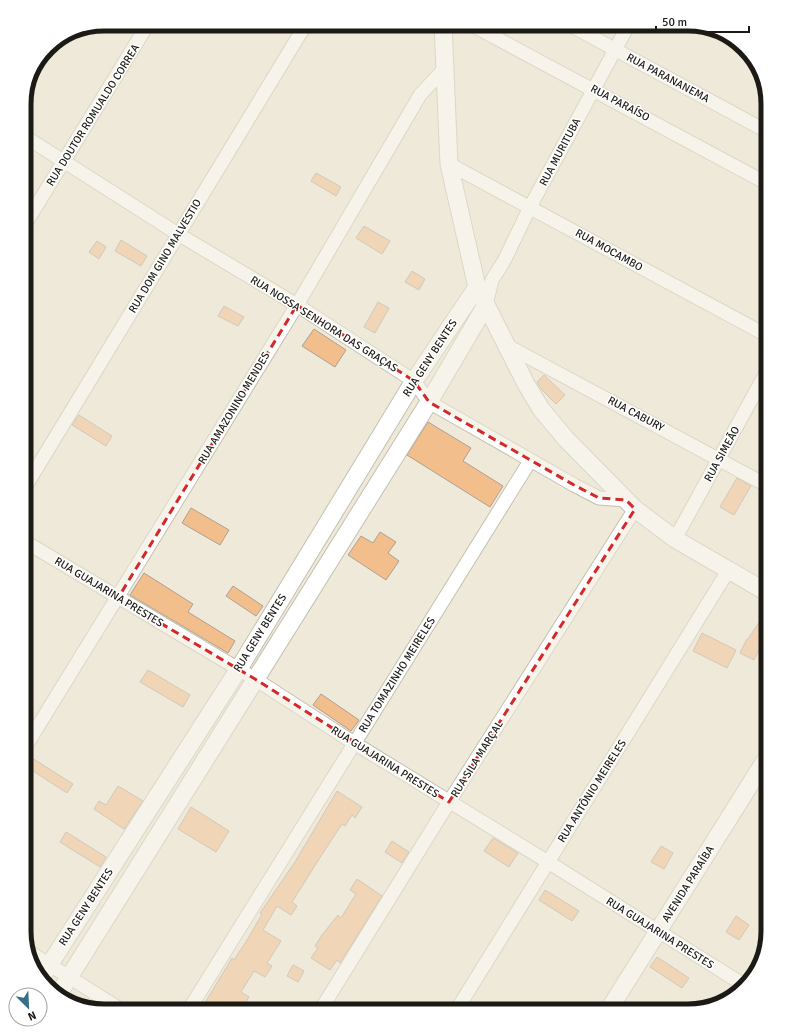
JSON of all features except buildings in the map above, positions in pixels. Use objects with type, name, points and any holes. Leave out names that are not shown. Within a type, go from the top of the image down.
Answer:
[{"type":"street","name":"RUA DOUTOR ROMUALDO CORREA","points":[[31,215],[144,31]]},
{"type":"street","name":"RUA DOM GINO MALVESTIO","points":[[31,477],[302,31]]},
{"type":"street","points":[[443,31],[449,164],[484,284],[486,305],[504,344],[541,409],[566,439],[630,505],[675,538],[728,571],[761,589]]},
{"type":"street","name":"RUA PARAÍSO","points":[[483,31],[761,180]]},
{"type":"street","name":"RUA PARANANEMA","points":[[581,31],[761,128]]},
{"type":"street","name":"RUA MURITUBA","points":[[484,284],[504,261],[530,207],[626,31]]},
{"type":"street","name":"RUA AMAZONINO MENDES","points":[[31,738],[297,305],[420,95],[445,68]]},
{"type":"street","name":"RUA NOSSA SENHORA DAS GRAÇAS","points":[[31,141],[178,234],[297,305],[414,382],[429,402],[530,461],[599,498],[630,505]]},
{"type":"street","name":"RUA MOCAMBO","points":[[449,164],[761,332]]},
{"type":"street","name":"RUA GENY BENTES","points":[[45,972],[238,670],[414,382],[484,284]]},
{"type":"street","name":"RUA GENY BENTES","points":[[61,990],[429,402],[486,305]]},
{"type":"street","name":"RUA CABURY","points":[[504,344],[761,482]]},
{"type":"street","name":"RUA SIMEÃO","points":[[675,538],[761,381]]},
{"type":"street","name":"RUA TOMAZINHO MEIRELES","points":[[192,1004],[530,461]]},
{"type":"street","name":"RUA SILA MARÇAL","points":[[324,1004],[630,505]]},
{"type":"street","name":"RUA GUAJARINA PRESTES","points":[[31,545],[255,679],[354,744],[548,862],[740,982]]},
{"type":"street","name":"RUA ANTÔNIO MEIRELES","points":[[460,1004],[728,571]]},
{"type":"street","name":"AVENIDA PARAÍBA","points":[[612,1004],[761,767]]},
{"type":"street","points":[[45,972],[69,978],[112,1004]]},
{"type":"highlighted area","points":[[297,305],[414,381],[429,402],[599,498],[626,500],[635,509],[449,802],[255,679],[118,598]]}]
